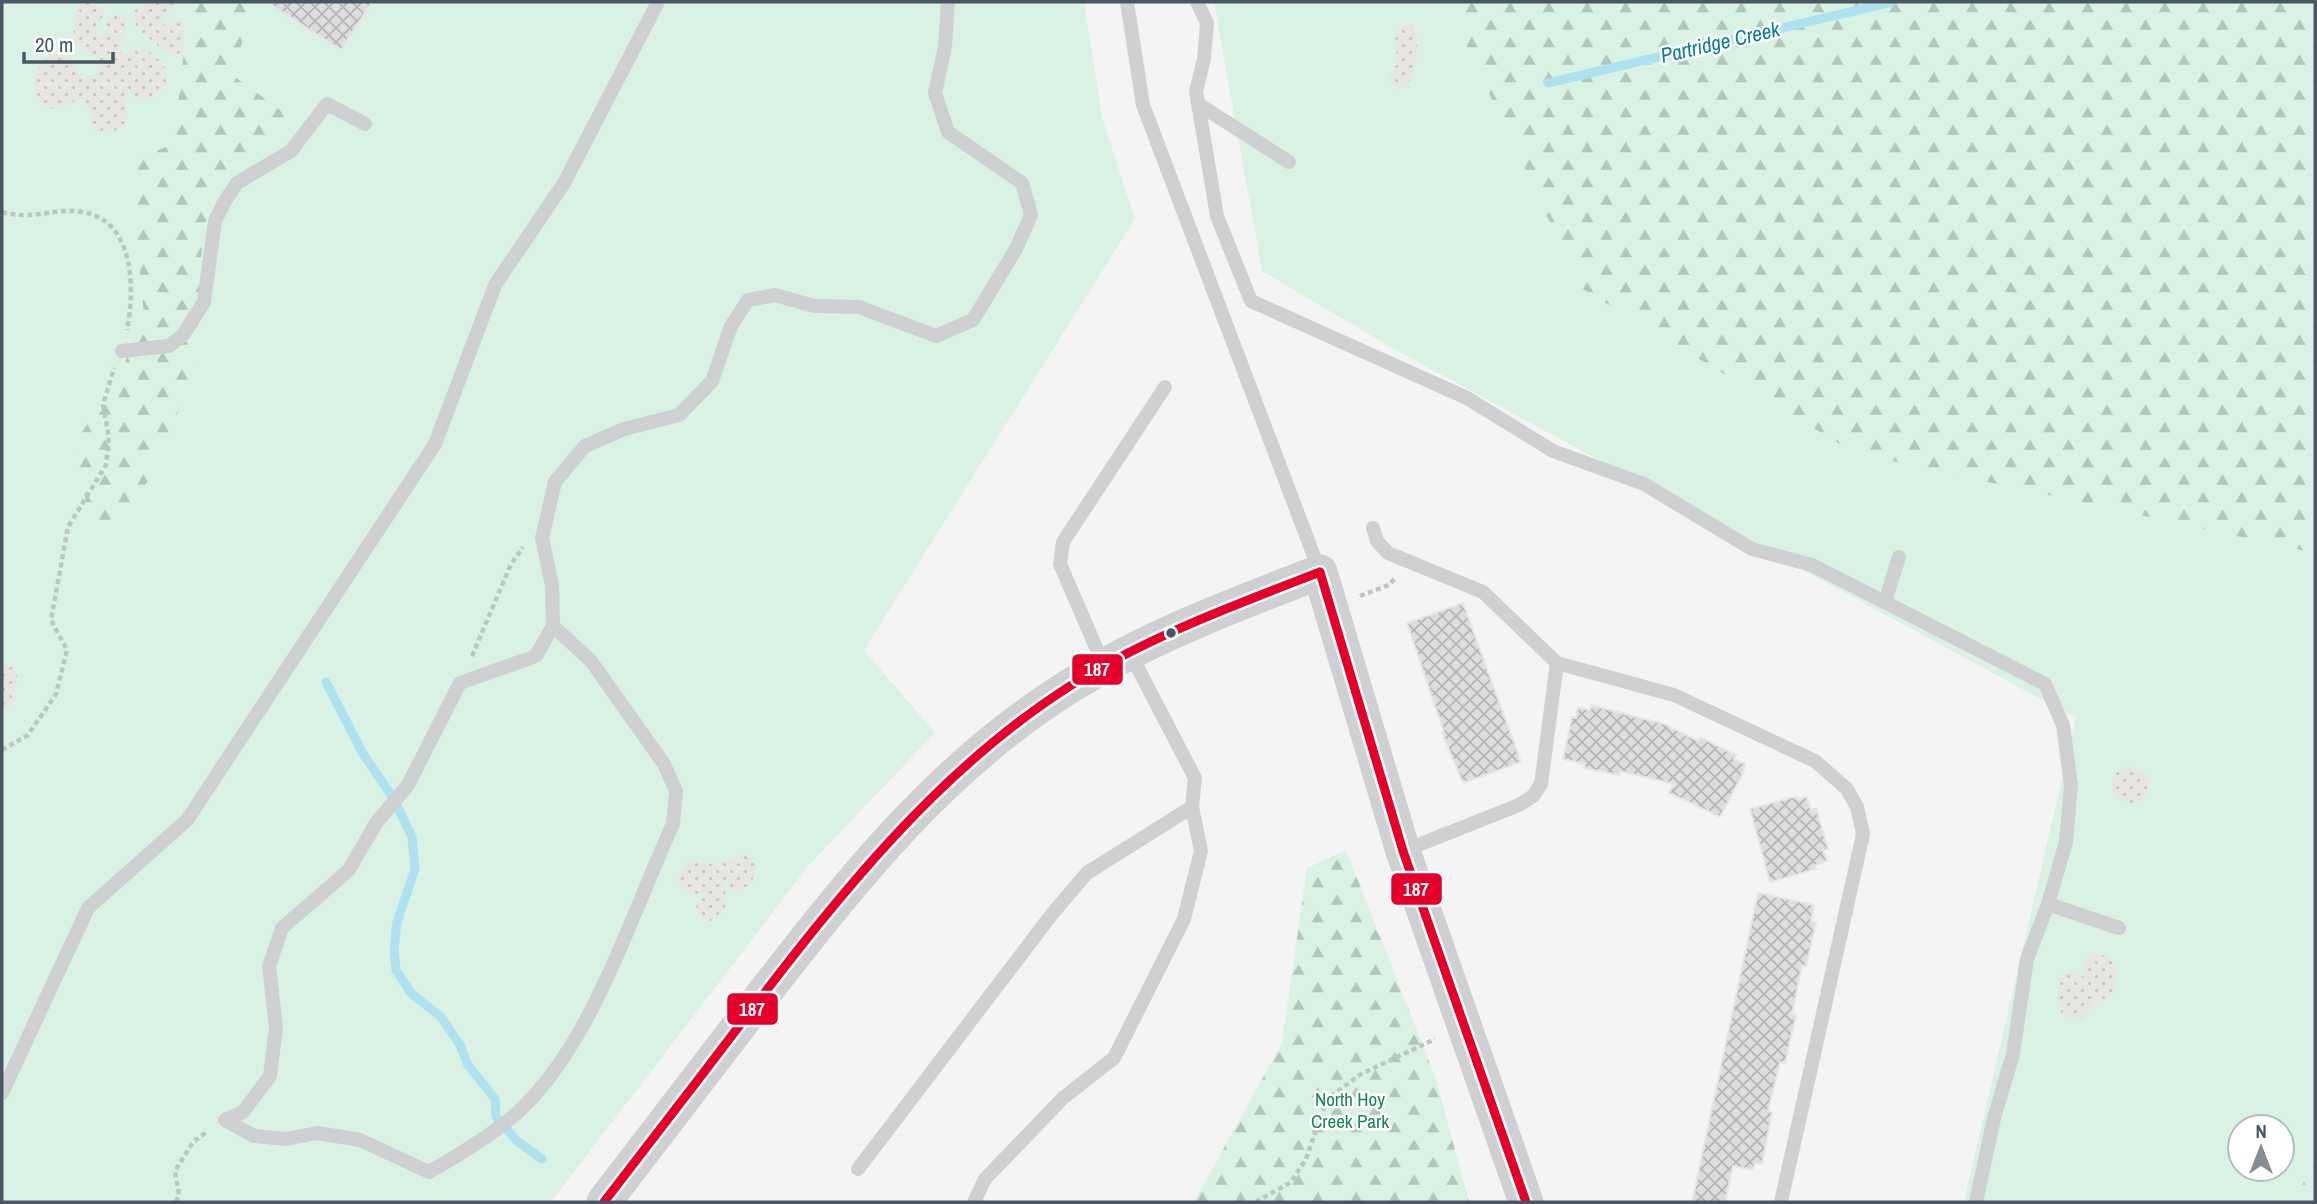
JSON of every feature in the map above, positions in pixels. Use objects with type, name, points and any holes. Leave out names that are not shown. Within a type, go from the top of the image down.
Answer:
[{"type":"street","points":[[604,1202],[880,848],[945,782],[980,751],[1050,699],[1116,659],[1203,617],[1320,572],[1403,851],[1526,1202]]},
{"type":"lane","points":[[2,1093],[89,908],[187,820],[435,444],[495,285],[564,183],[658,2]]},
{"type":"lane","points":[[225,1120],[243,1112],[270,1076],[276,1027],[269,966],[282,928],[349,870],[376,823],[408,785],[460,683],[536,656],[553,626],[552,585],[542,538],[555,482],[585,446],[624,429],[679,415],[712,381],[731,326],[748,300],[775,295],[814,306],[859,307],[936,336],[973,320],[1016,249],[1031,215],[1022,183],[948,132],[935,93],[945,47],[948,2]]},
{"type":"lane","points":[[1127,2],[1143,105],[1320,572]]},
{"type":"lane","points":[[1197,2],[1207,23],[1204,59],[1196,91],[1217,216],[1251,301],[1467,398],[1553,451],[1644,484],[1752,549],[1812,565],[2045,684],[2063,726],[2071,785],[2066,842],[2048,904],[2027,959],[2013,1054],[1994,1118],[1976,1202]]},
{"type":"lane","points":[[122,351],[169,346],[183,335],[204,302],[215,221],[237,183],[291,151],[327,104],[365,124]]},
{"type":"lane","points":[[1198,104],[1289,162]]},
{"type":"lane","points":[[974,1202],[985,1179],[1063,1098],[1115,1058],[1184,919],[1201,851],[1192,807],[1195,778],[1116,659],[1060,565],[1063,542],[1164,387]]},
{"type":"lane","points":[[1373,528],[1377,541],[1388,553],[1483,592],[1558,663],[1674,695],[1815,761],[1840,782],[1857,807],[1863,834],[1781,1202]]},
{"type":"lane","points":[[1885,601],[1899,556]]},
{"type":"lane","points":[[225,1120],[254,1136],[286,1139],[317,1133],[360,1140],[429,1172],[467,1150],[518,1112],[579,1037],[673,824],[676,791],[664,765],[591,661],[553,626]]},
{"type":"lane","points":[[1403,851],[1519,806],[1533,796],[1541,784],[1558,663]]},
{"type":"lane","points":[[858,1170],[1052,914],[1087,873],[1192,807]]},
{"type":"lane","points":[[2048,904],[2119,928]]},
{"type":"path","points":[[2,212],[35,217],[82,212],[97,216],[117,232],[128,262],[131,308],[122,351],[104,398],[110,437],[106,465],[68,527],[51,620],[67,650],[56,694],[28,735],[2,750]]},
{"type":"path","points":[[460,683],[511,565],[524,545]]},
{"type":"path","points":[[1369,593],[1384,587]]},
{"type":"path","points":[[1256,1202],[1291,1182],[1306,1159],[1327,1099],[1361,1074],[1439,1038]]},
{"type":"path","points":[[176,1202],[179,1195],[175,1171],[193,1142],[225,1120]]},
{"type":"green space","points":[[2,2],[1084,2],[1102,117],[1135,219],[864,650],[935,733],[809,865],[551,1202],[2,1202]]},
{"type":"green space","points":[[196,2],[250,2],[235,77],[294,120],[241,164],[215,200],[203,228],[195,365],[163,454],[110,547],[89,512],[72,448],[123,367],[144,316],[136,229],[138,158],[174,144],[183,59]]},
{"type":"green space","points":[[1214,2],[1446,2],[1581,288],[2026,490],[2315,553],[2315,1151],[2296,1202],[1964,1202],[2076,718],[1392,348],[1262,271]]},
{"type":"green space","points":[[1446,2],[2315,2],[2315,553],[1855,453],[1581,288]]},
{"type":"green space","name":"North Hoy Creek Park","points":[[1346,850],[1435,1076],[1469,1202],[1194,1202],[1282,1043],[1307,868]]},
{"type":"green space","points":[[2315,1151],[2315,1202],[2296,1202]]},
{"type":"sand","points":[[87,2],[101,8],[104,14],[96,28],[99,38],[104,34],[108,20],[119,14],[126,18],[127,22],[126,30],[119,41],[123,58],[135,45],[152,53],[166,69],[164,86],[151,99],[137,99],[129,90],[125,92],[127,122],[110,132],[92,128],[90,108],[83,99],[50,109],[41,103],[34,87],[37,70],[50,56],[59,52],[72,60],[81,79],[99,73],[98,59],[73,41],[76,7]]},
{"type":"sand","points":[[149,2],[184,2],[169,8],[161,20],[164,25],[181,20],[184,26],[183,50],[177,55],[160,48],[136,27],[134,10]]},
{"type":"sand","points":[[1411,25],[1417,46],[1415,63],[1408,85],[1397,89],[1390,80],[1397,60],[1395,38],[1399,30]]},
{"type":"sand","points":[[2,663],[13,667],[17,675],[15,701],[2,711]]},
{"type":"sand","points":[[2130,767],[2143,772],[2148,785],[2143,798],[2130,803],[2117,798],[2112,785],[2117,772]]},
{"type":"sand","points":[[745,854],[757,867],[751,885],[734,892],[725,879],[722,882],[726,905],[720,914],[708,922],[697,912],[696,904],[708,894],[685,891],[678,874],[691,860],[715,865]]},
{"type":"sand","points":[[2099,954],[2115,966],[2115,985],[2110,998],[2095,1003],[2082,1018],[2065,1017],[2058,1003],[2060,977],[2072,969],[2083,977],[2086,959]]},
{"type":"building","points":[[267,2],[372,2],[341,50]]},
{"type":"building","points":[[1463,603],[1521,762],[1463,783],[1442,733],[1444,732],[1407,623]]},
{"type":"building","points":[[1591,705],[1664,724],[1698,741],[1700,737],[1736,755],[1734,759],[1745,764],[1743,773],[1720,817],[1669,793],[1674,784],[1620,771],[1619,775],[1584,768],[1585,764],[1563,759],[1572,717],[1576,718],[1578,707],[1590,710]]},
{"type":"building","points":[[1797,796],[1798,799],[1807,797],[1811,810],[1816,808],[1828,849],[1823,850],[1827,861],[1815,865],[1816,869],[1770,882],[1750,809]]},
{"type":"building","points":[[1758,893],[1814,905],[1811,921],[1816,922],[1806,966],[1802,965],[1792,1014],[1796,1015],[1785,1063],[1780,1062],[1768,1111],[1772,1112],[1762,1164],[1755,1163],[1753,1170],[1733,1166],[1725,1202],[1692,1202]]},
{"type":"waterway","name":"Partridge Creek","points":[[1548,83],[1892,2]]},
{"type":"waterway","points":[[326,682],[362,752],[393,798],[412,837],[415,869],[397,922],[394,951],[396,970],[411,993],[441,1017],[460,1045],[468,1065],[495,1099],[496,1117],[517,1141],[542,1159]]},
{"type":"transit line","name":"187","points":[[1320,572],[1403,851],[1526,1202]]},
{"type":"transit line","name":"187","points":[[604,1202],[781,971],[855,880],[934,795],[977,756],[1022,719],[1099,668],[1192,623],[1320,572]]}]
